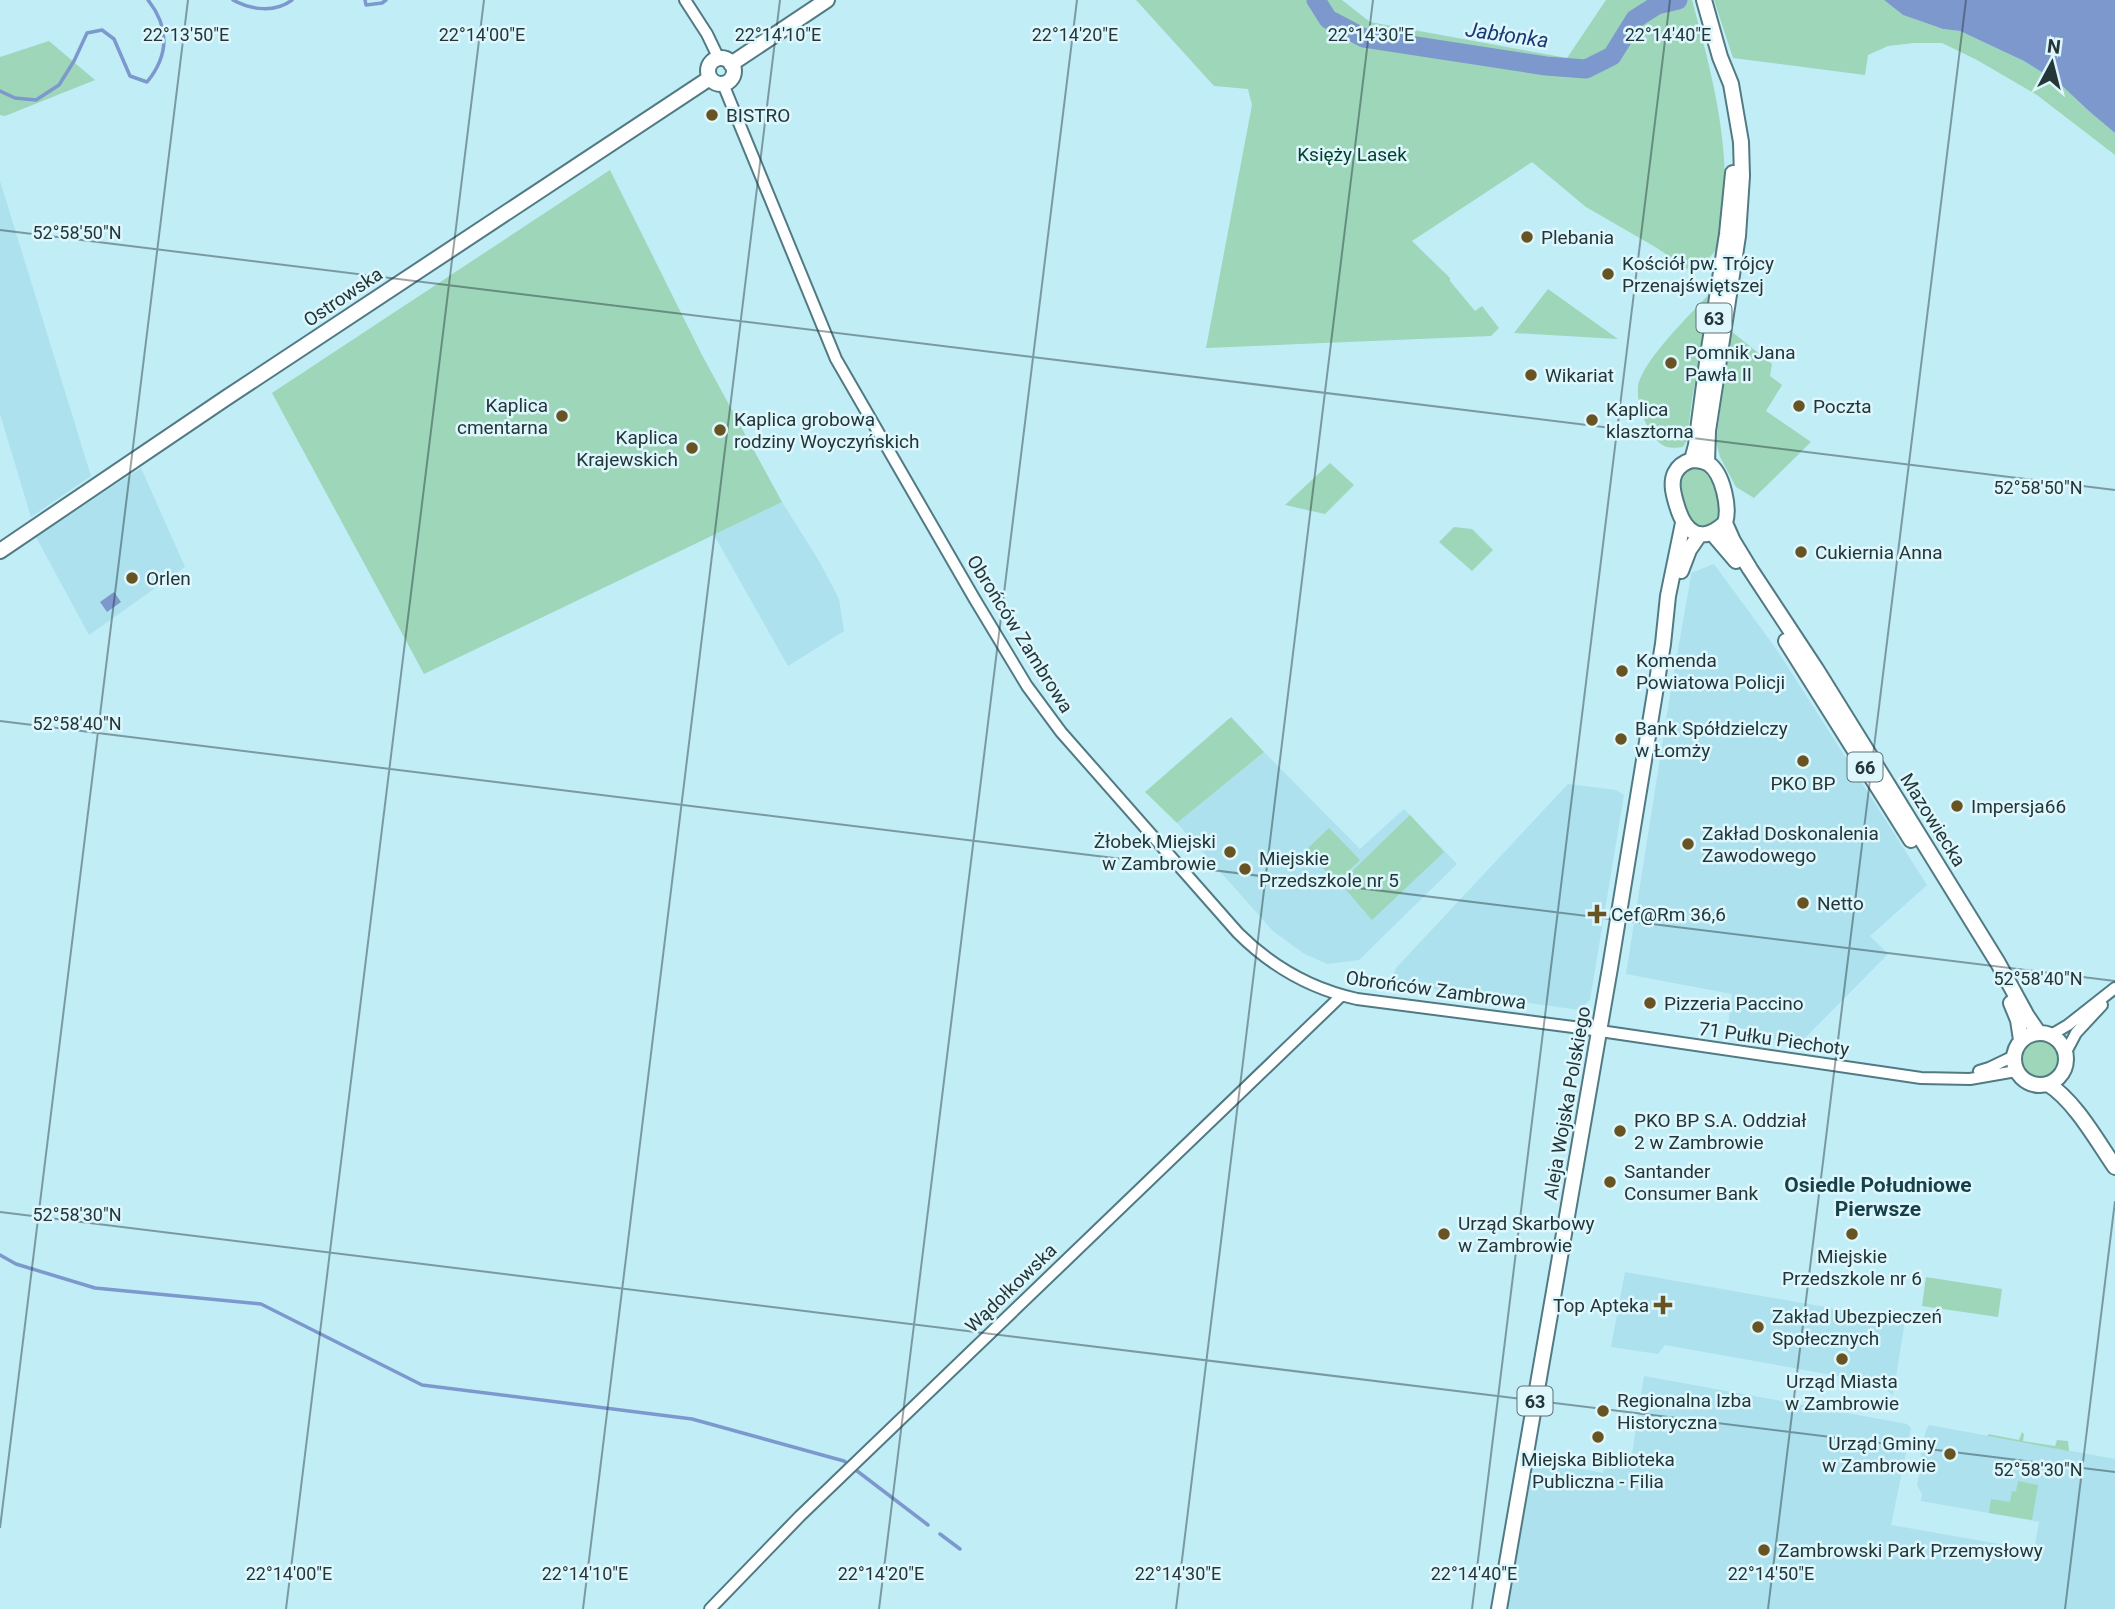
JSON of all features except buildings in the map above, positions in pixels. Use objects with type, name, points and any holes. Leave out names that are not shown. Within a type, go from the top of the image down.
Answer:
[{"type":"main road","points":[[725,62],[733,71],[732,78],[716,81],[709,68],[712,62],[725,62],[827,0]]},
{"type":"main road","name":"63","points":[[1700,461],[1707,431],[1742,202],[1738,118],[1731,84],[1720,57],[1704,0]]},
{"type":"main road","name":"Ostrowska","points":[[0,551],[226,398],[716,81]]},
{"type":"main road","name":"63","points":[[1683,523],[1674,497],[1672,481],[1681,464],[1700,461],[1718,475],[1728,506],[1726,523],[1706,534]]},
{"type":"main road","points":[[1683,523],[1692,530],[1706,534]]},
{"type":"main road","name":"Aleja Wojska Polskiego","points":[[1499,1609],[1599,1031],[1663,644],[1668,596],[1683,523]]},
{"type":"main road","name":"Mazowiecka","points":[[1726,523],[1733,541],[1750,569],[1868,753],[1998,963],[2027,1016],[2045,1033]]},
{"type":"main road","name":"Aleja Wojska Polskiego","points":[[1663,644],[1681,569],[1689,550],[1706,534]]},
{"type":"main road","name":"Mazowiecka","points":[[1706,534],[1735,560],[1958,912],[2002,985],[2018,1020],[2021,1040]]},
{"type":"main road","points":[[2045,1033],[2060,1042],[2067,1060],[2062,1074],[2048,1084],[2037,1085],[2027,1082],[2015,1063],[2021,1040],[2032,1034],[2045,1033]]},
{"type":"main road","points":[[2062,1074],[2115,1151]]},
{"type":"main road","points":[[2048,1084],[2072,1107],[2115,1167]]},
{"type":"street","points":[[685,0],[725,62]]},
{"type":"street","name":"Obrońców Zambrowa","points":[[716,81],[836,359],[1027,686],[1076,749],[1252,947],[1278,967],[1307,983],[1341,996],[1599,1031]]},
{"type":"street","points":[[2045,1033],[2068,1025],[2115,990]]},
{"type":"street","points":[[2066,1052],[2076,1033],[2115,990]]},
{"type":"street","name":"Wądołkowska","points":[[710,1609],[782,1534],[1341,996]]},
{"type":"street","name":"71 Pułku Piechoty","points":[[1599,1031],[1921,1078],[1945,1079],[2015,1063]]},
{"type":"shaded area","points":[[0,181],[91,476],[31,517],[0,414]]},
{"type":"shaded area","points":[[141,468],[185,567],[89,635],[36,537]]},
{"type":"shaded area","points":[[782,502],[839,599],[844,631],[788,666],[714,535]]},
{"type":"shaded area","points":[[1714,564],[1777,650],[1927,885],[1870,936],[1888,954],[1799,1044],[1727,1033],[1732,994],[1626,974],[1691,573]]},
{"type":"shaded area","points":[[1264,752],[1360,849],[1404,809],[1457,864],[1359,960],[1327,964],[1303,953],[1273,931],[1177,823]]},
{"type":"shaded area","points":[[1568,784],[1616,790],[1624,795],[1590,1000],[1579,1010],[1390,983],[1396,968]]},
{"type":"shaded area","points":[[1625,1272],[1905,1321],[1893,1395],[1877,1383],[1665,1345],[1658,1354],[1611,1347]]},
{"type":"shaded area","points":[[1644,1376],[1907,1424],[1911,1428],[1891,1525],[2034,1550],[2039,1522],[1921,1501],[1922,1494],[1917,1485],[1918,1469],[1929,1425],[2115,1459],[2115,1609],[1507,1609],[1534,1460],[1603,1473],[1606,1458],[1631,1461]]},
{"type":"green space","name":"Księży Lasek","points":[[1136,0],[1342,0],[1370,22],[1567,58],[1606,0],[1692,0],[1713,82],[1722,140],[1725,196],[1720,243],[1693,273],[1657,248],[1586,207],[1532,162],[1412,241],[1450,278],[1475,311],[1482,306],[1499,328],[1491,336],[1206,348],[1252,105],[1248,89],[1214,86]]},
{"type":"green space","points":[[1714,0],[1884,0],[1903,15],[1943,29],[1960,31],[2024,61],[2059,83],[2115,133],[2115,155],[2037,95],[1942,43],[1888,46],[1868,55],[1865,75],[1733,58]]},
{"type":"green space","points":[[49,41],[95,80],[5,116],[0,115],[0,57]]},
{"type":"green space","points":[[610,170],[702,355],[782,502],[424,674],[272,393]]},
{"type":"green space","points":[[1548,289],[1618,339],[1514,333]]},
{"type":"green space","points":[[1712,291],[1687,440],[1683,447],[1667,447],[1656,439],[1642,414],[1638,393],[1641,377],[1669,337]]},
{"type":"green space","points":[[1731,331],[1772,364],[1770,376],[1782,385],[1766,411],[1811,442],[1754,498],[1736,487],[1720,457],[1716,441]]},
{"type":"green space","points":[[1330,463],[1354,485],[1325,514],[1285,505]]},
{"type":"green space","points":[[1691,469],[1700,469],[1707,473],[1715,491],[1719,516],[1708,526],[1694,523],[1684,502],[1680,482],[1684,474]]},
{"type":"green space","points":[[1454,527],[1472,529],[1493,550],[1472,571],[1439,542]]},
{"type":"green space","points":[[1231,717],[1264,752],[1177,823],[1145,792]]},
{"type":"green space","points":[[1410,815],[1444,852],[1372,920],[1340,883]]},
{"type":"green space","points":[[1329,828],[1360,860],[1337,882],[1305,851]]},
{"type":"green space","points":[[2040,1041],[2052,1047],[2058,1059],[2052,1071],[2040,1077],[2028,1071],[2022,1059],[2028,1047]]},
{"type":"green space","points":[[1926,1277],[2002,1289],[1998,1317],[1922,1306]]},
{"type":"green space","points":[[2022,1432],[2023,1441],[2055,1446],[2057,1440],[2068,1441],[2069,1451],[1988,1436],[2019,1440]]},
{"type":"green space","points":[[2018,1481],[2038,1485],[2032,1520],[1989,1513],[1991,1499],[2010,1502]]},
{"type":"water","points":[[1884,0],[2115,0],[2115,133],[2059,83],[2024,61],[1960,31],[1943,29],[1903,15]]},
{"type":"water","points":[[114,592],[121,602],[107,612],[100,602]]},
{"type":"waterway","points":[[0,91],[15,98],[36,100],[59,85],[87,33],[102,30],[114,39],[130,76],[147,82],[160,62],[164,41],[160,21],[148,0]]},
{"type":"waterway","points":[[233,0],[263,9],[278,7],[292,0]]},
{"type":"waterway","points":[[365,0],[366,5],[386,0]]},
{"type":"waterway","name":"Jabłonka","points":[[1316,0],[1328,19],[1364,38],[1546,66],[1586,69],[1612,56],[1635,19],[1657,5],[1678,0]]},
{"type":"waterway","points":[[0,1255],[16,1264],[95,1288],[261,1304],[422,1385],[692,1419],[844,1461],[928,1525]]},
{"type":"waterway","points":[[940,1534],[960,1549]]},
{"type":"place","name":"BISTRO","points":[[712,115]]},
{"type":"place","name":"Plebania","points":[[1527,237]]},
{"type":"place","name":"Kościół pw. Trójcy Przenajświętszej","points":[[1608,274]]},
{"type":"place","name":"Pomnik Jana Pawła II","points":[[1671,363]]},
{"type":"place","name":"Wikariat","points":[[1531,375]]},
{"type":"place","name":"Poczta","points":[[1799,406]]},
{"type":"place","name":"Kaplica cmentarna","points":[[562,416]]},
{"type":"place","name":"Kaplica klasztorna","points":[[1592,420]]},
{"type":"place","name":"Kaplica grobowa rodziny Woyczyńskich","points":[[720,430]]},
{"type":"place","name":"Kaplica Krajewskich","points":[[692,448]]},
{"type":"place","name":"Cukiernia Anna","points":[[1801,552]]},
{"type":"place","name":"Orlen","points":[[132,578]]},
{"type":"place","name":"Komenda Powiatowa Policji","points":[[1622,671]]},
{"type":"place","name":"Bank Spółdzielczy w Łomży","points":[[1621,739]]},
{"type":"place","name":"PKO BP","points":[[1803,761]]},
{"type":"place","name":"Impersja66","points":[[1957,806]]},
{"type":"place","name":"Zakład Doskonalenia Zawodowego","points":[[1688,844]]},
{"type":"place","name":"Żłobek Miejski w Zambrowie","points":[[1230,852]]},
{"type":"place","name":"Miejskie Przedszkole nr 5","points":[[1245,869]]},
{"type":"place","name":"Netto","points":[[1803,903]]},
{"type":"place","name":"Cef@Rm 36,6","points":[[1597,914]]},
{"type":"place","name":"Pizzeria Paccino","points":[[1650,1003]]},
{"type":"place","name":"PKO BP S.A. Oddział 2 w Zambrowie","points":[[1620,1131]]},
{"type":"place","name":"Santander Consumer Bank","points":[[1610,1182]]},
{"type":"place","name":"Urząd Skarbowy w Zambrowie","points":[[1444,1234]]},
{"type":"place","name":"Miejskie Przedszkole nr 6","points":[[1852,1234]]},
{"type":"place","name":"Top Apteka","points":[[1663,1305]]},
{"type":"place","name":"Zakład Ubezpieczeń Społecznych","points":[[1758,1327]]},
{"type":"place","name":"Urząd Miasta w Zambrowie","points":[[1842,1359]]},
{"type":"place","name":"Regionalna Izba Historyczna","points":[[1603,1411]]},
{"type":"place","name":"Miejska Biblioteka Publiczna - Filia","points":[[1598,1437]]},
{"type":"place","name":"Urząd Gminy w Zambrowie","points":[[1950,1454]]},
{"type":"place","name":"Zambrowski Park Przemysłowy","points":[[1764,1550]]},
{"type":"district","name":"Osiedle Południowe Pierwsze","points":[[1878,1197]]}]
